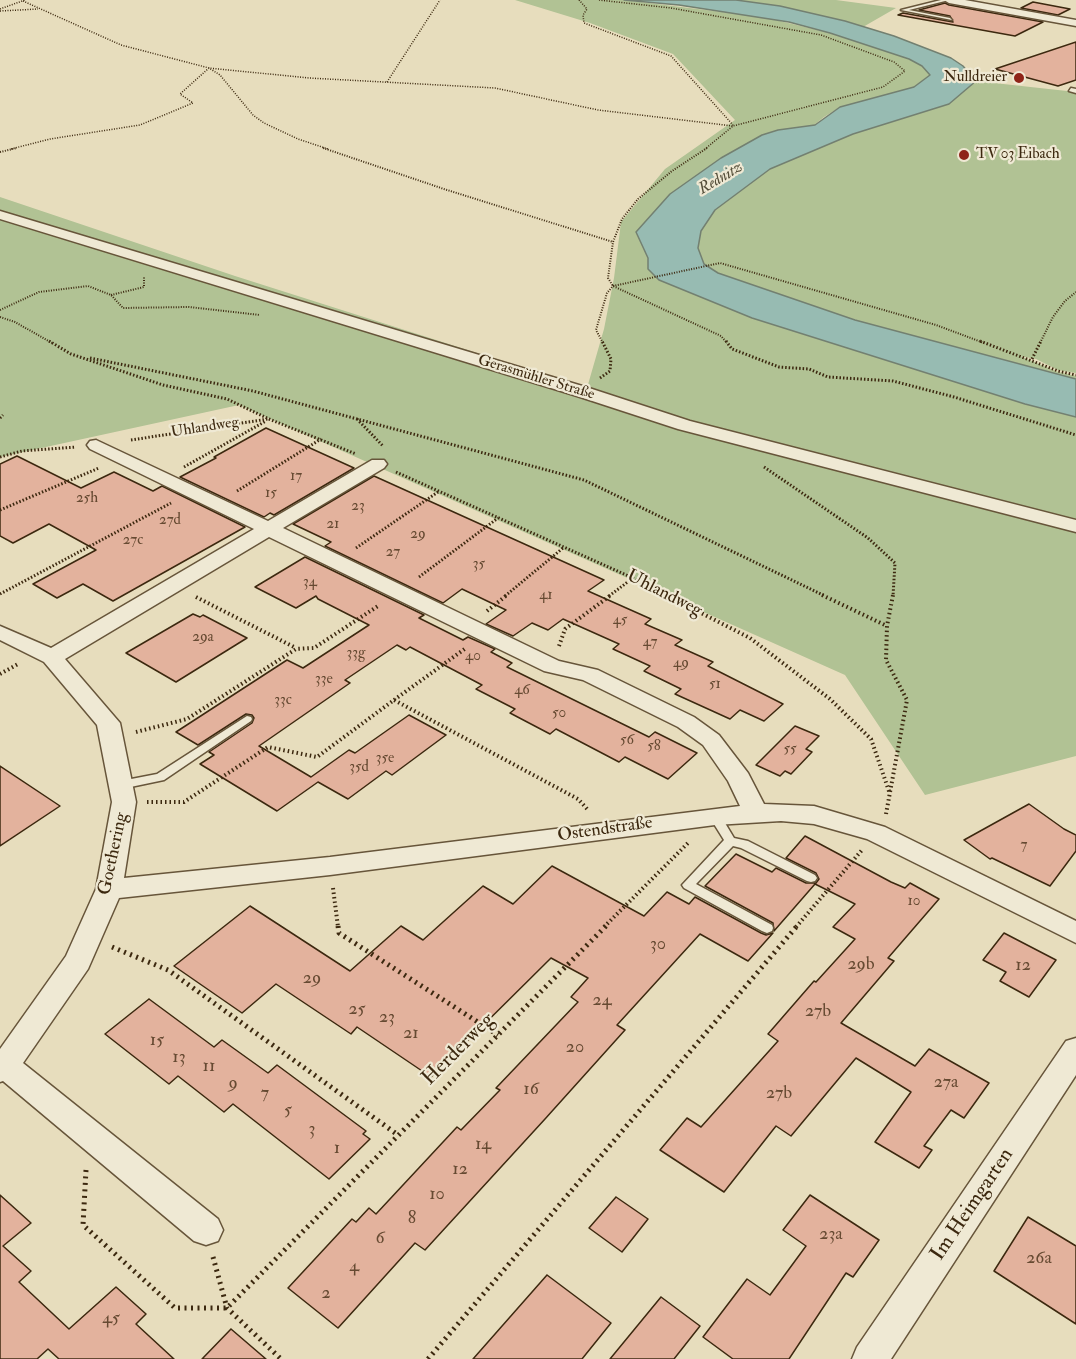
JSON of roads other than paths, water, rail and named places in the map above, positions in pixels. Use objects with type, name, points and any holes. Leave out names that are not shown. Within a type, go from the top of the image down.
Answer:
[{"type":"street","points":[[948,0],[1076,23]]},
{"type":"street","name":"Gerasmühler Straße","points":[[0,215],[583,392],[684,426],[1076,526]]},
{"type":"street","points":[[96,446],[477,631],[552,666],[590,675],[686,722],[711,740],[739,779],[756,813]]},
{"type":"street","points":[[52,657],[268,530],[375,462]]},
{"type":"street","name":"Goethering","points":[[0,632],[52,657],[108,723],[123,794],[110,890],[89,938],[78,961],[3,1068],[206,1230]]},
{"type":"street","name":"Ostendstraße","points":[[110,890],[330,866],[715,816],[756,813],[814,815],[876,833],[1076,933]]},
{"type":"street","name":"Im Heimgarten","points":[[870,1359],[1076,1050]]},
{"type":"lane","points":[[948,0],[903,10],[950,19]]},
{"type":"lane","points":[[123,794],[160,777],[247,719]]},
{"type":"lane","points":[[715,816],[730,841],[744,844],[811,878]]},
{"type":"lane","points":[[730,841],[687,885],[767,928]]},
{"type":"water","name":"Rednitz","points":[[624,0],[736,0],[780,6],[845,21],[894,36],[951,58],[963,66],[976,81],[949,104],[853,134],[770,169],[715,210],[701,231],[698,248],[704,264],[718,273],[855,320],[1076,379],[1076,417],[1025,404],[752,318],[659,280],[648,269],[648,258],[636,232],[670,194],[721,158],[762,135],[778,130],[815,125],[840,107],[914,87],[930,75],[922,66],[909,59],[789,22],[679,5]]},
{"type":"place","name":"Nulldreier","points":[[1019,78]]},
{"type":"place","name":"TV 03 Eibach","points":[[964,155]]}]
